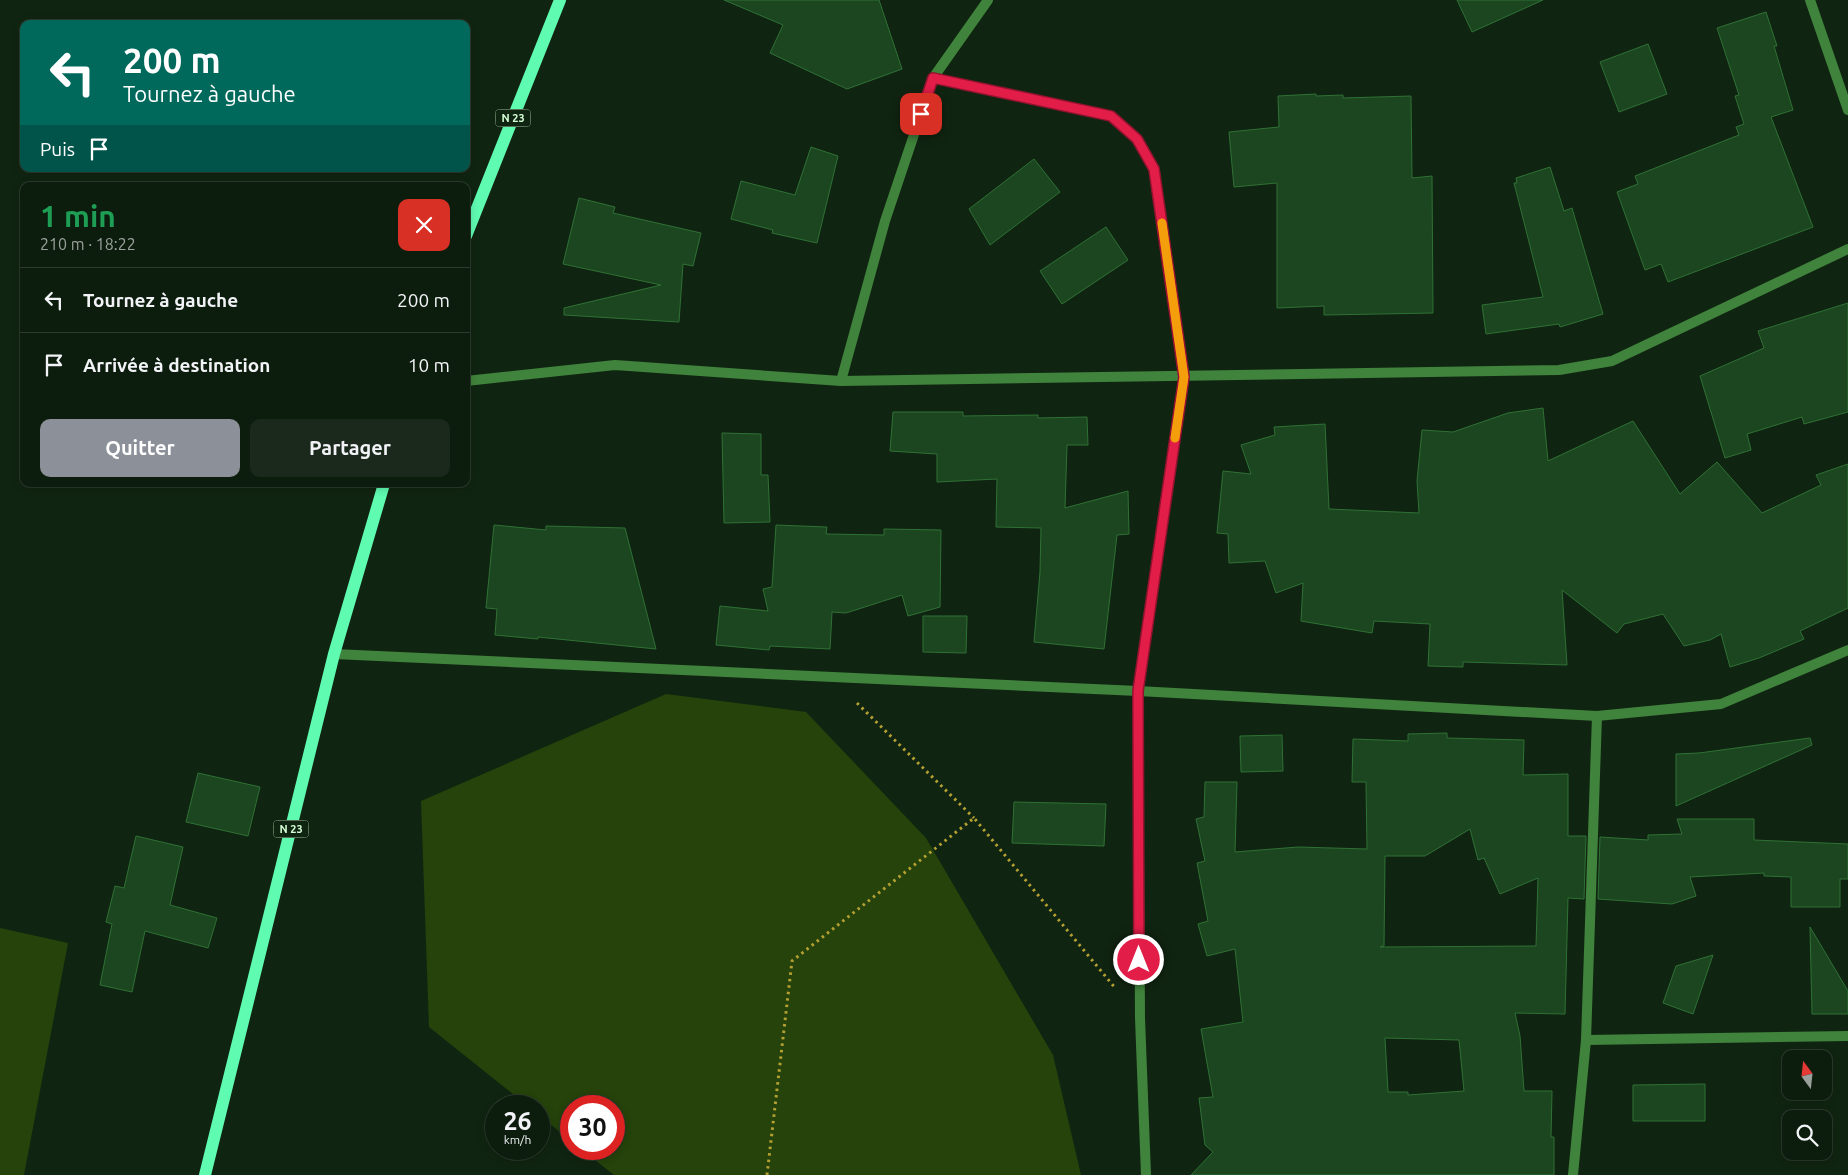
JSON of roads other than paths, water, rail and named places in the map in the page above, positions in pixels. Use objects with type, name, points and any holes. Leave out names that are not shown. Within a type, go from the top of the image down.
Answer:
[{"type":"main road","name":"N 23","points":[[470,226],[560,0]]},
{"type":"main road","name":"N 23","points":[[205,1175],[334,654],[383,487]]},
{"type":"street","points":[[841,381],[885,221],[933,78],[988,0]]},
{"type":"street","points":[[1810,0],[1848,110]]},
{"type":"street","points":[[933,78],[1111,116],[1137,139],[1154,169],[1184,377],[1138,691],[1140,1018],[1146,1175]]},
{"type":"street","points":[[470,381],[615,364],[841,381],[1559,370],[1612,360],[1848,249]]},
{"type":"street","points":[[334,654],[1138,691],[1597,716],[1721,704],[1848,650]]},
{"type":"street","points":[[1573,1175],[1586,1040],[1597,716]]},
{"type":"street","points":[[1586,1040],[1848,1036]]}]
